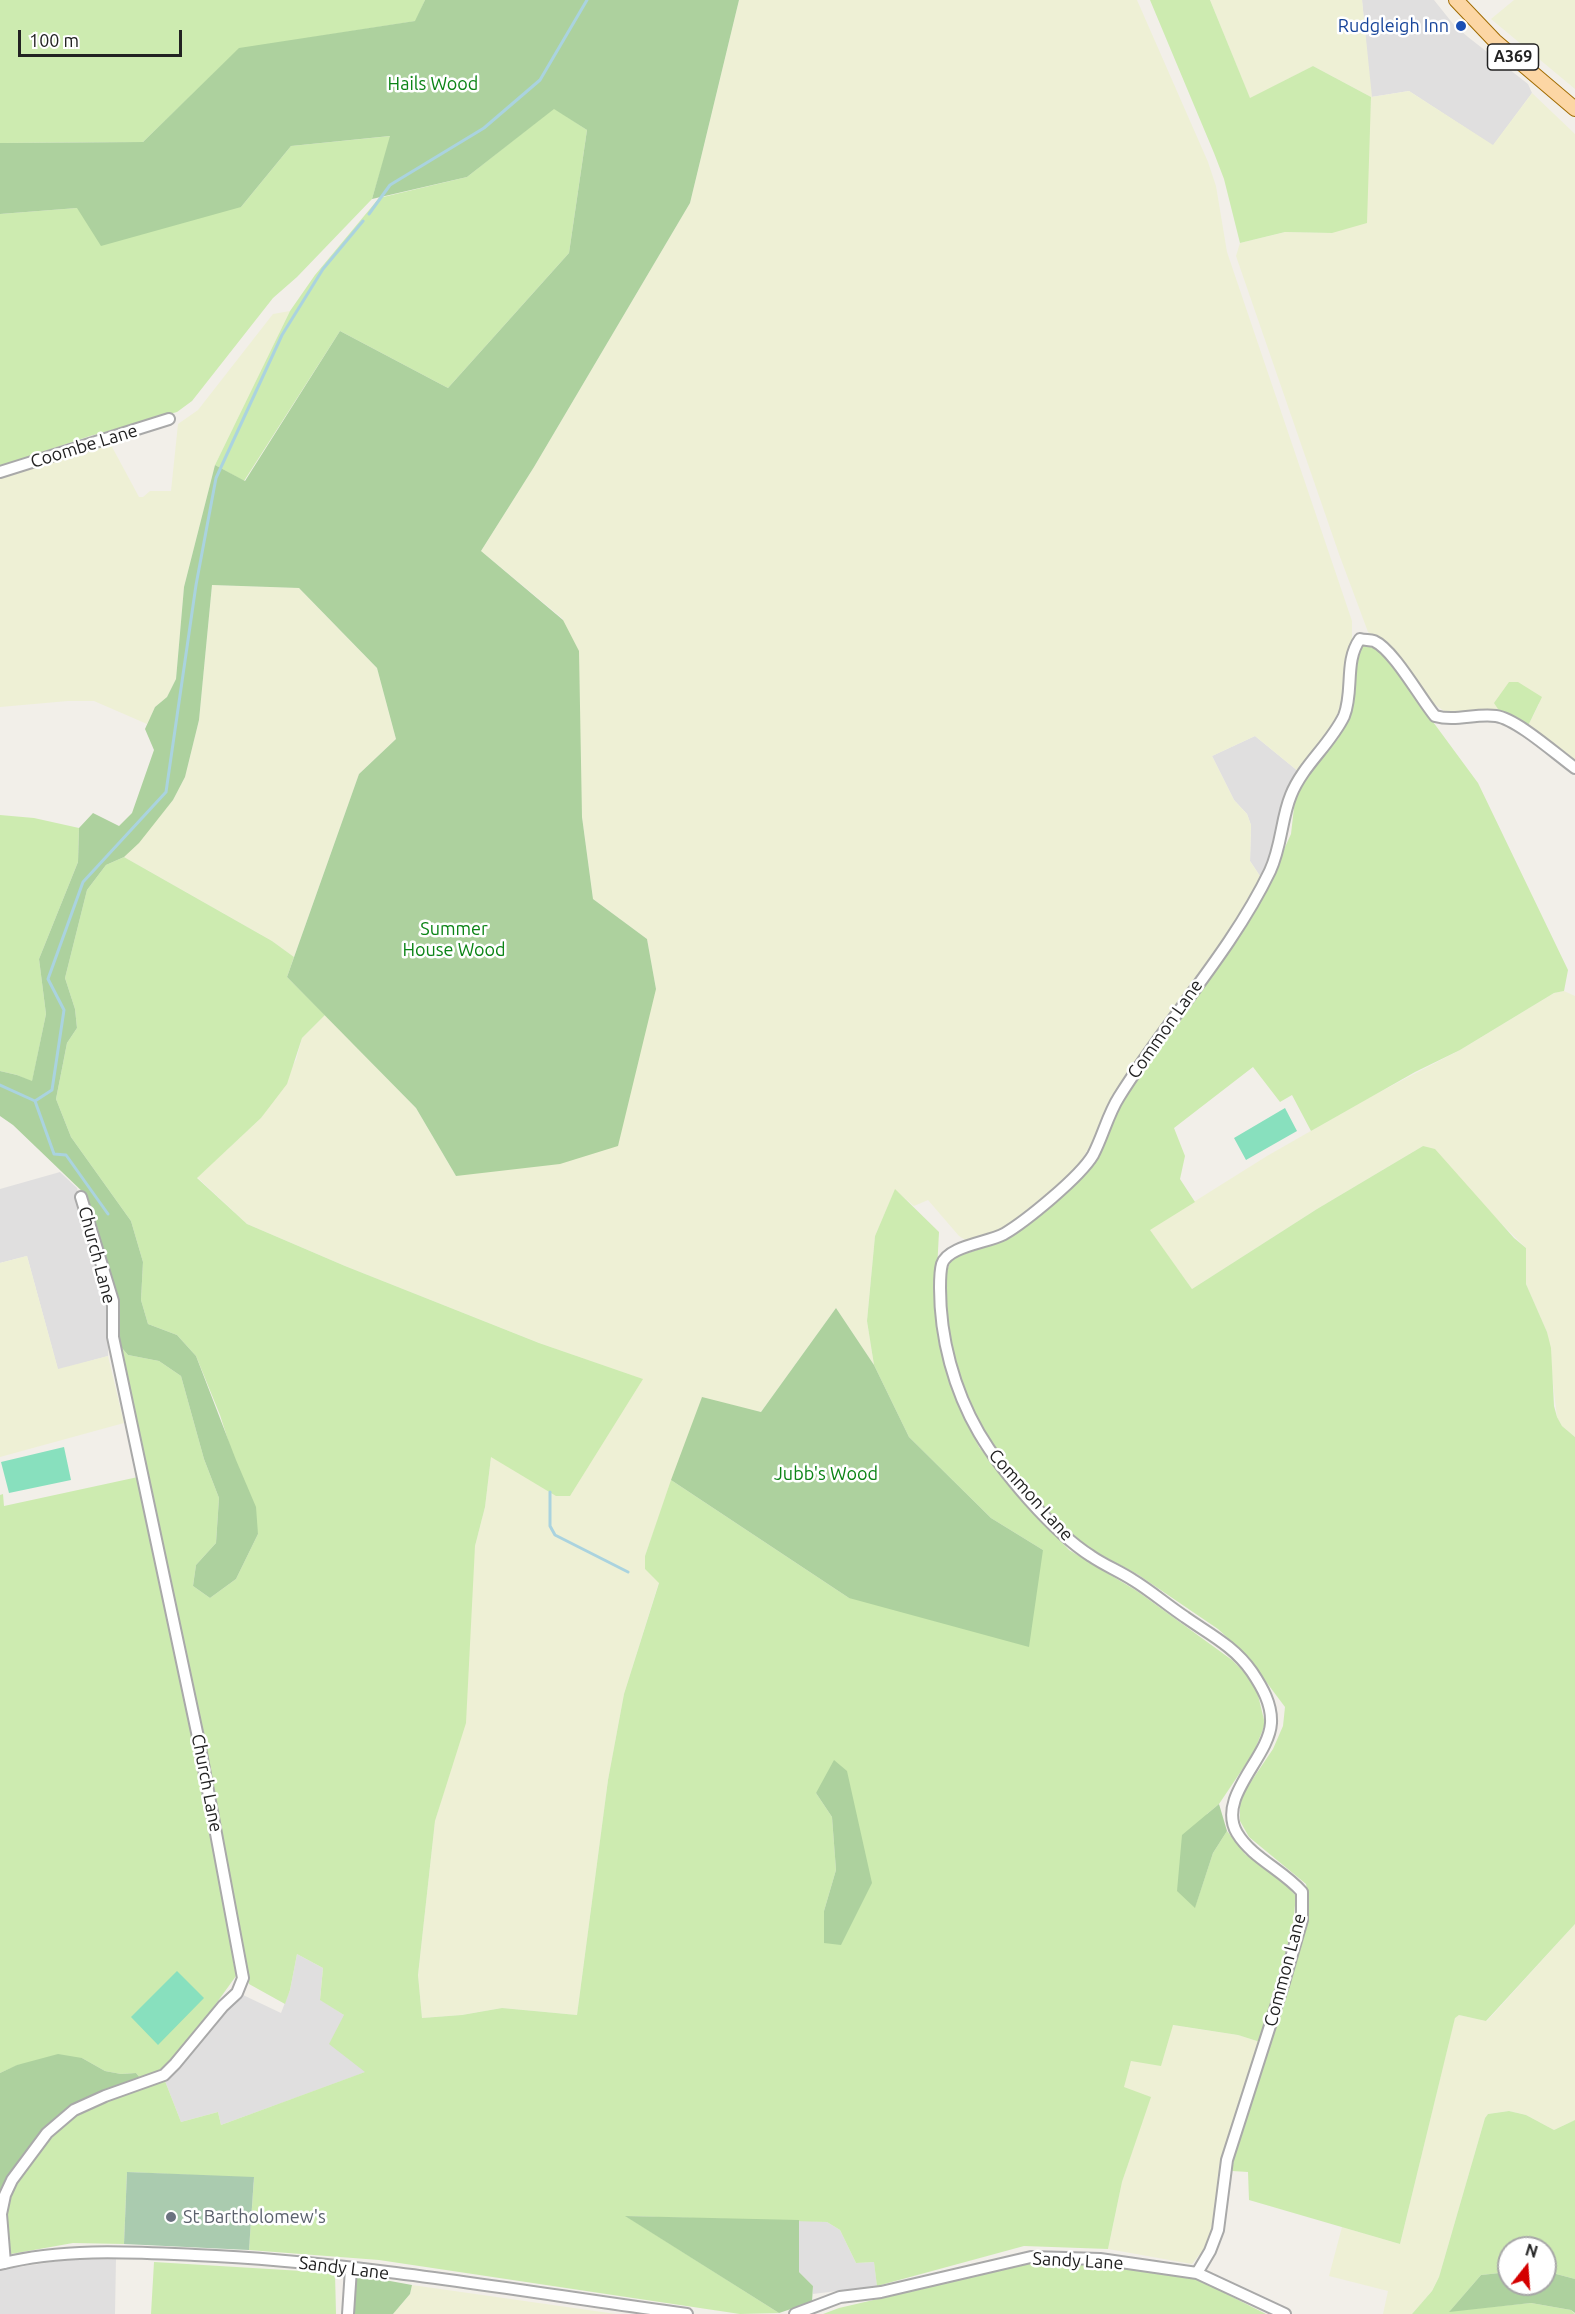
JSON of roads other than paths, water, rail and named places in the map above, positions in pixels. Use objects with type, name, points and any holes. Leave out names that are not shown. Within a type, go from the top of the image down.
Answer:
[{"type":"main road","name":"A369","points":[[1455,0],[1495,41],[1575,109]]},
{"type":"street","name":"Coombe Lane","points":[[0,472],[169,420]]},
{"type":"street","name":"Common Lane","points":[[1197,2273],[1210,2251],[1218,2230],[1227,2160],[1302,1920],[1302,1892],[1245,1844],[1235,1830],[1232,1819],[1238,1792],[1268,1737],[1271,1723],[1270,1712],[1264,1690],[1237,1654],[1212,1633],[1133,1580],[1088,1555],[1056,1528],[996,1460],[965,1407],[956,1381],[946,1344],[940,1304],[942,1263],[948,1253],[1004,1234],[1076,1177],[1091,1158],[1106,1129],[1116,1101],[1236,931],[1270,871],[1278,854],[1289,799],[1315,757],[1331,739],[1345,712],[1350,691],[1352,654],[1360,639],[1373,641],[1382,647],[1435,716],[1457,719],[1484,715],[1498,716],[1513,723],[1575,768]]},
{"type":"street","name":"Church Lane","points":[[2,2264],[1,2214],[5,2195],[12,2180],[47,2133],[74,2110],[105,2096],[164,2076],[223,2006],[237,1993],[243,1978],[189,1692],[113,1337],[113,1301],[81,1197]]},
{"type":"street","name":"Sandy Lane","points":[[2,2264],[80,2253],[148,2253],[256,2258],[687,2314]]},
{"type":"street","name":"Sandy Lane","points":[[795,2314],[840,2297],[881,2292],[1031,2257],[1100,2259],[1197,2273],[1285,2314]]},
{"type":"street","points":[[348,2314],[351,2269]]},
{"type":"waterway","points":[[369,214],[390,185],[484,128],[540,80],[587,0]]},
{"type":"waterway","points":[[0,1085],[35,1101],[52,1090],[64,1010],[48,979],[83,882],[166,792],[196,585],[216,478],[282,335],[323,269],[363,221]]},
{"type":"waterway","points":[[35,1101],[54,1154],[66,1155],[108,1214]]},
{"type":"waterway","points":[[550,1492],[550,1526],[555,1535],[628,1572]]},
{"type":"place","name":"Rudgleigh Inn","points":[[1461,26]]},
{"type":"place","name":"St Bartholomew's","points":[[171,2217]]},
{"type":"park label","name":"Hails Wood","points":[[433,84]]},
{"type":"park label","name":"Summer House Wood","points":[[454,939]]},
{"type":"park label","name":"Jubb's Wood","points":[[826,1474]]}]
